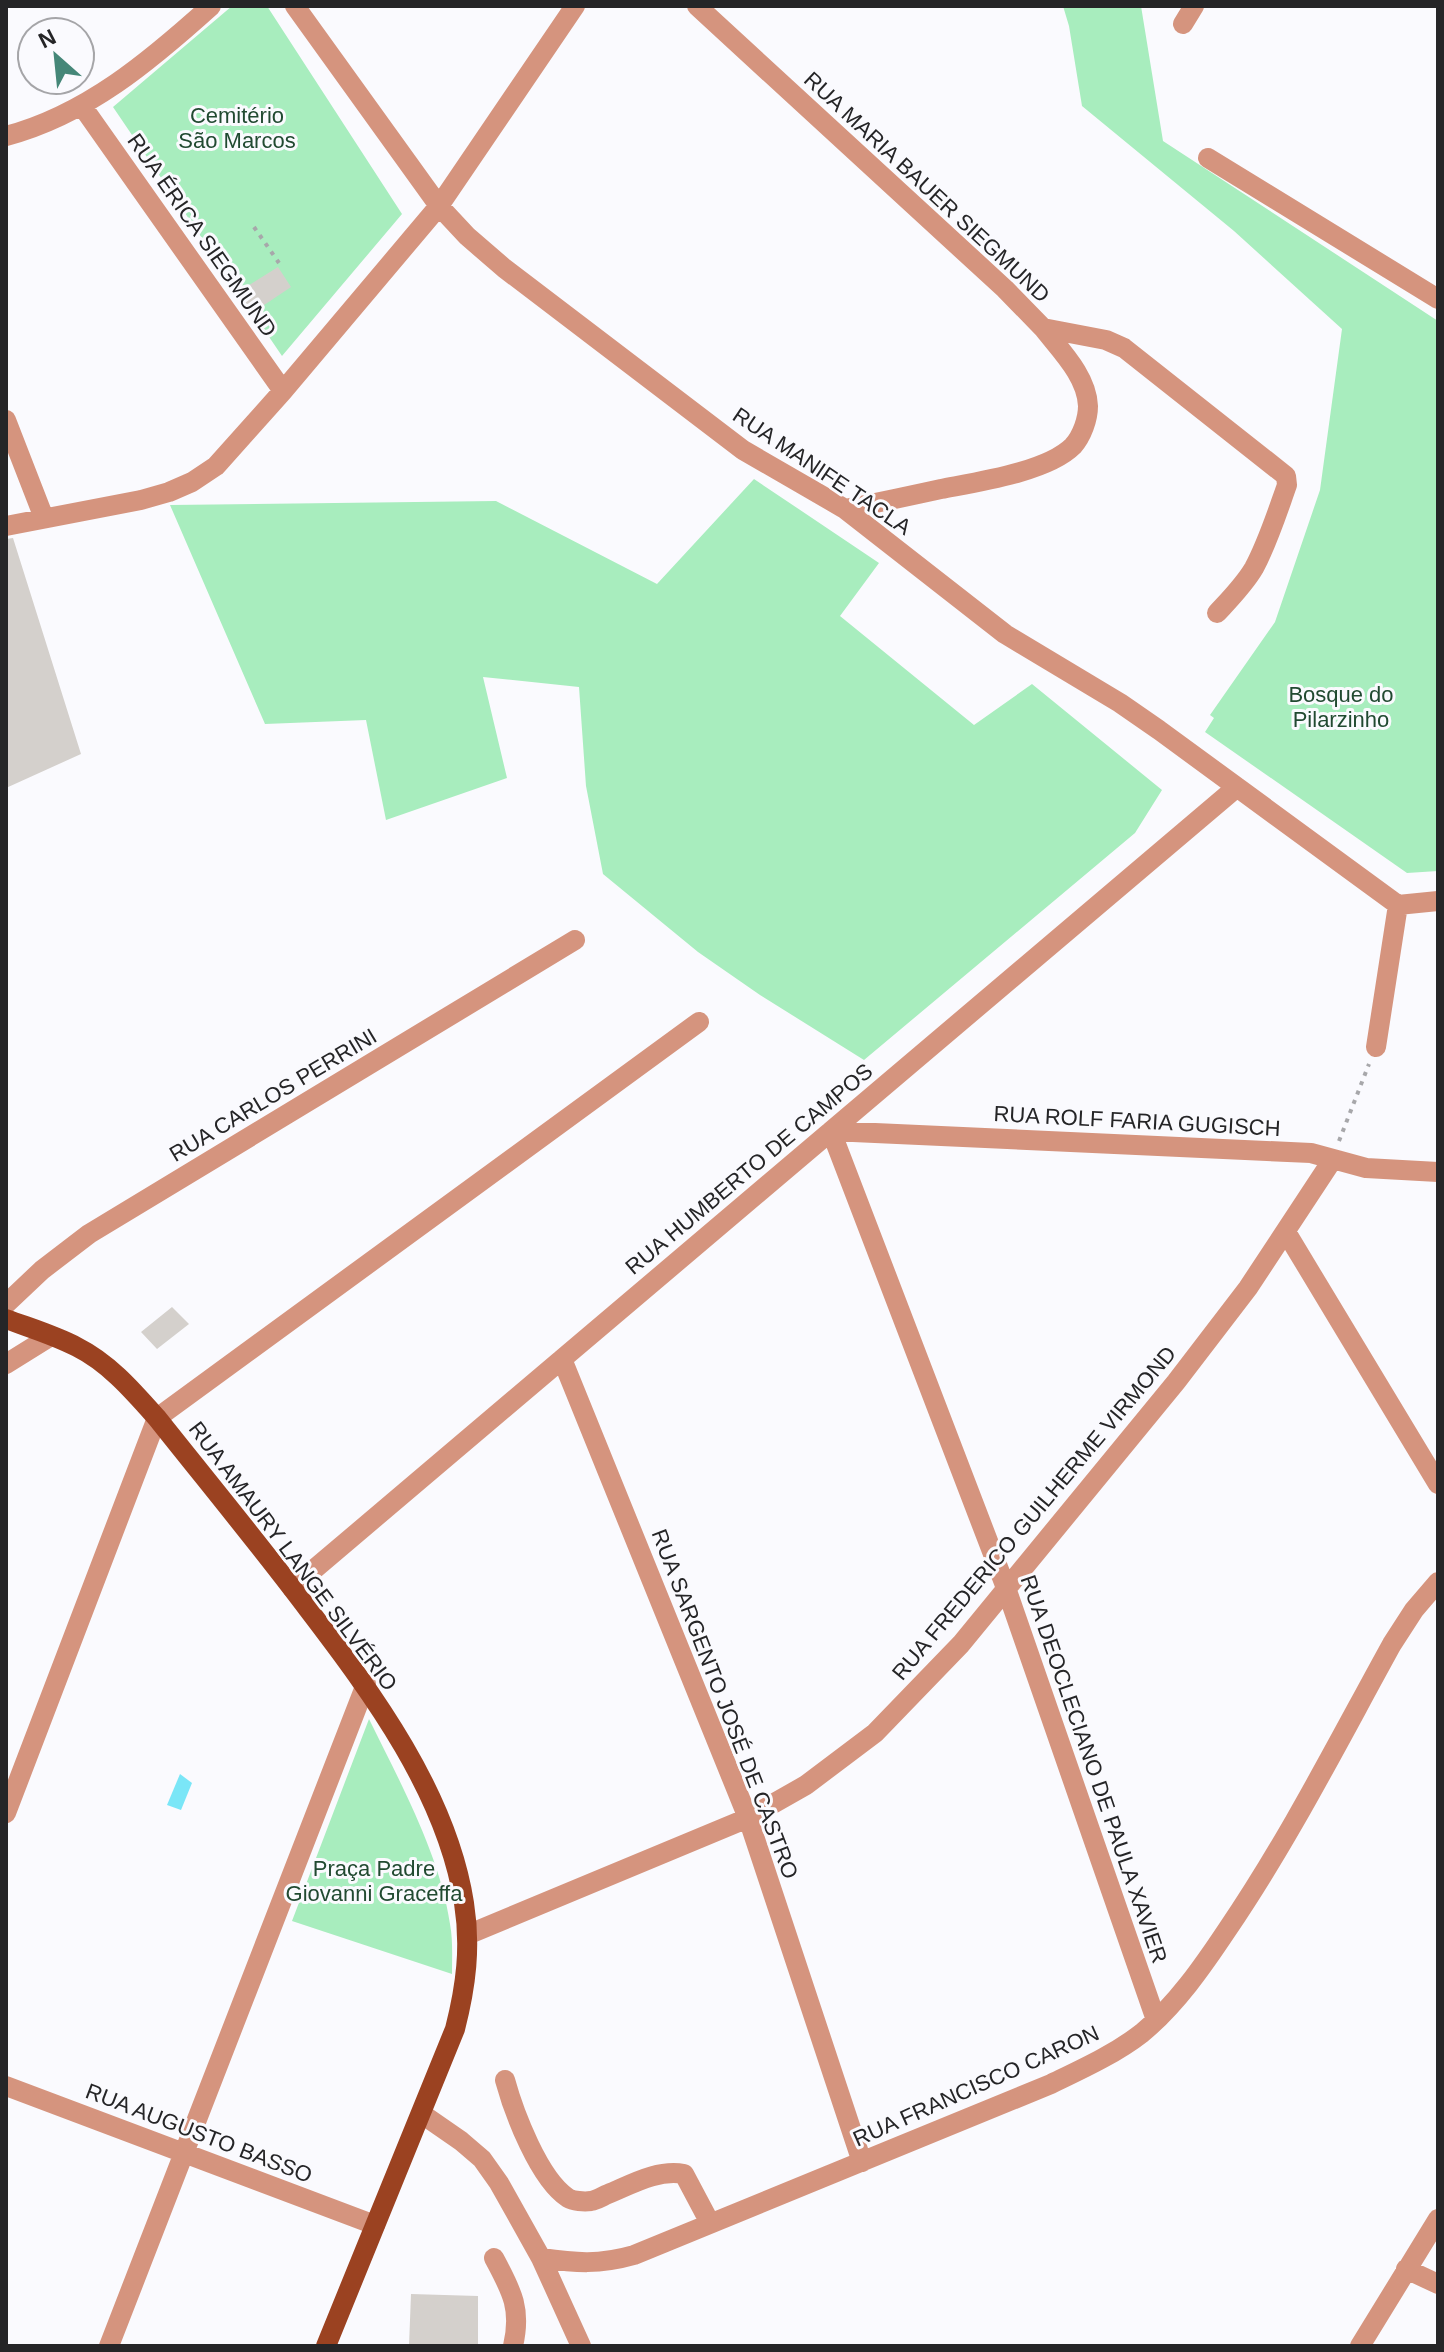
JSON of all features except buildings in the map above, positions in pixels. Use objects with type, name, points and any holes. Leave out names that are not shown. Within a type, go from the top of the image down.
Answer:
[{"type":"main road","name":"RUA AMAURY LANGE SILVÉRIO","points":[[6,1319],[78,1347],[127,1384],[157,1418],[366,1684],[412,1763],[441,1824],[456,1867],[464,1902],[468,1959],[461,2005],[448,2050],[326,2346]]},
{"type":"street","points":[[6,136],[49,122],[82,106],[154,56],[211,6]]},
{"type":"street","name":"RUA MANIFE TACLA","points":[[295,6],[439,206],[504,268],[743,450],[845,509],[1005,634],[1120,703],[1398,905]]},
{"type":"street","points":[[6,526],[169,492],[216,466],[439,206],[575,6]]},
{"type":"street","name":"RUA MARIA BAUER SIEGMUND","points":[[697,6],[1005,289],[1043,328],[1106,340],[1124,348],[1286,476],[1287,485],[1259,556],[1240,588],[1217,613]]},
{"type":"street","points":[[1183,24],[1194,6]]},
{"type":"street","name":"RUA ÉRICA SIEGMUND","points":[[82,106],[283,391]]},
{"type":"street","points":[[1208,158],[1438,299]]},
{"type":"street","points":[[845,509],[1023,471],[1073,445],[1084,428],[1088,405],[1074,368],[1043,328]]},
{"type":"street","points":[[6,420],[44,518]]},
{"type":"street","name":"RUA HUMBERTO DE CAMPOS","points":[[292,1588],[1237,787]]},
{"type":"street","points":[[1376,1047],[1398,905],[1438,901]]},
{"type":"street","name":"RUA CARLOS PERRINI","points":[[6,1304],[42,1270],[89,1234],[575,940]]},
{"type":"street","points":[[6,1813],[157,1418],[699,1022]]},
{"type":"street","name":"RUA ROLF FARIA GUGISCH","points":[[831,1131],[1311,1153],[1380,1170],[1438,1172]]},
{"type":"street","name":"RUA DEOCLECIANO DE PAULA XAVIER","points":[[831,1131],[1006,1588],[1156,2020]]},
{"type":"street","name":"RUA FREDERICO GUILHERME VIRMOND","points":[[467,1935],[748,1818],[806,1785],[875,1733],[945,1662],[1176,1382],[1248,1288],[1333,1159]]},
{"type":"street","points":[[1286,1232],[1438,1484]]},
{"type":"street","points":[[6,1364],[51,1336]]},
{"type":"street","name":"RUA SARGENTO JOSÉ DE CASTRO","points":[[562,1359],[748,1818],[862,2162]]},
{"type":"street","name":"RUA FRANCISCO CARON","points":[[541,2258],[578,2264],[616,2260],[1019,2098],[1118,2049],[1156,2020],[1207,1959],[1246,1903],[1392,1644],[1414,1610],[1438,1582]]},
{"type":"street","points":[[109,2346],[366,1684]]},
{"type":"street","points":[[505,2080],[510,2099],[542,2170],[570,2200],[591,2201],[671,2171],[684,2174],[710,2223]]},
{"type":"street","name":"RUA AUGUSTO BASSO","points":[[6,2086],[375,2225]]},
{"type":"street","points":[[422,2114],[482,2159],[499,2183],[541,2258],[581,2346]]},
{"type":"street","points":[[1360,2346],[1438,2219]]},
{"type":"street","points":[[494,2258],[513,2292],[517,2327],[513,2346]]},
{"type":"street","points":[[1406,2269],[1438,2284]]},
{"type":"path","points":[[254,227],[279,263]]},
{"type":"path","points":[[1333,1159],[1376,1047]]},
{"type":"green space","name":"Cemitério São Marcos","points":[[232,6],[267,6],[402,214],[282,356],[113,107]]},
{"type":"green space","name":"Bosque do Pilarzinho","points":[[1063,6],[1141,6],[1163,141],[1438,321],[1438,871],[1407,873],[1205,732],[1214,718],[1210,715],[1275,622],[1320,490],[1342,329],[1234,231],[1082,106]]},
{"type":"green space","points":[[754,479],[879,563],[840,616],[974,725],[1032,684],[1162,790],[1135,833],[864,1060],[698,952],[603,874],[586,786],[579,687],[483,677],[507,778],[386,820],[366,720],[265,724],[170,505],[496,501],[657,584]]},
{"type":"green space","name":"Praça Padre Giovanni Graceffa","points":[[369,1719],[406,1793],[437,1872],[451,1930],[452,1974],[292,1921]]},
{"type":"water","points":[[180,1774],[192,1783],[181,1810],[167,1805]]}]
